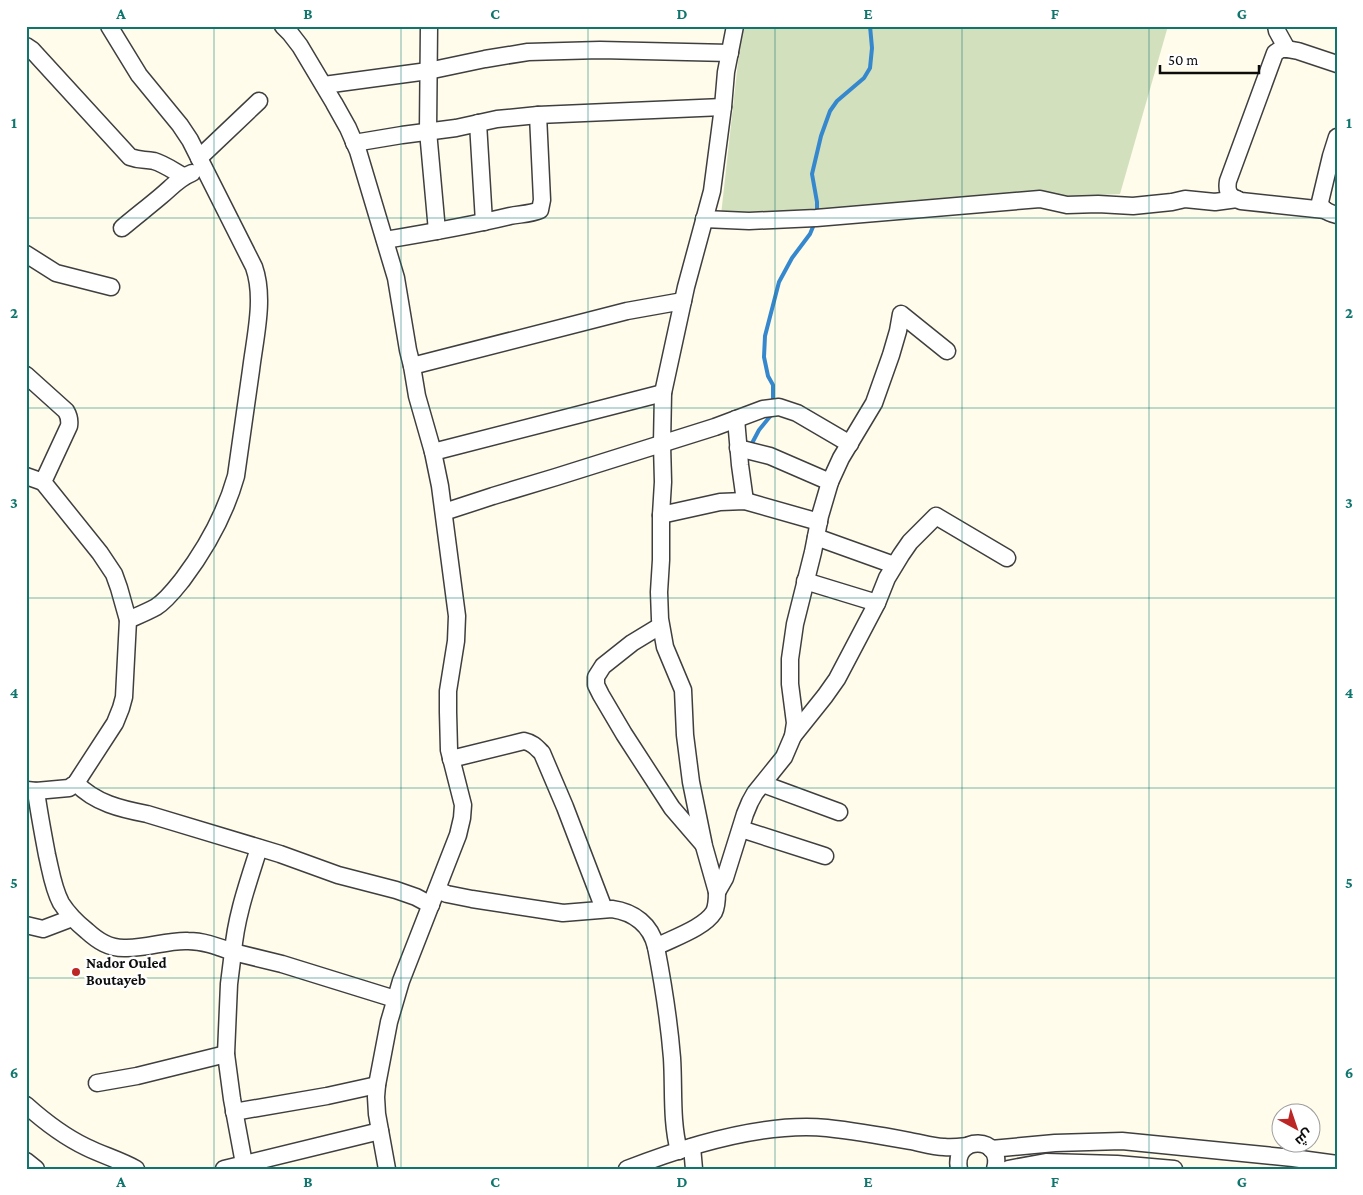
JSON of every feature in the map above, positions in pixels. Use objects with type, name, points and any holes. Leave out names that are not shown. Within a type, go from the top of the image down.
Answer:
[{"type":"street","points":[[109,26],[139,75],[190,140],[254,267],[260,292],[256,335],[236,476],[222,517],[200,556],[167,597],[156,606],[128,620]]},
{"type":"street","points":[[283,26],[300,46],[348,128],[358,151],[385,240],[396,278],[417,396],[433,452],[440,486],[457,616],[456,641],[448,691],[448,728],[449,750],[463,805],[462,818],[458,835],[401,980],[389,1022],[377,1086],[377,1114],[387,1169]]},
{"type":"street","points":[[429,26],[428,131],[437,231]]},
{"type":"street","points":[[656,947],[695,928],[711,916],[716,907],[717,892],[704,846],[691,782],[685,735],[683,690],[664,648],[660,626],[663,393],[686,287],[712,191],[726,72],[735,26]]},
{"type":"street","points":[[1276,26],[1287,48]]},
{"type":"street","points":[[26,46],[32,50],[130,157],[139,161],[151,160],[158,162],[183,176]]},
{"type":"street","points":[[1331,213],[1237,199],[1230,196],[1227,189],[1228,181],[1275,53],[1287,48],[1337,64]]},
{"type":"street","points":[[324,85],[428,71],[484,59],[535,52],[600,50],[730,52]]},
{"type":"street","points":[[122,228],[164,194],[175,182],[202,164],[258,101]]},
{"type":"street","points":[[354,143],[497,119],[538,115],[723,107]]},
{"type":"street","points":[[385,240],[540,210],[538,115]]},
{"type":"street","points":[[478,123],[484,222]]},
{"type":"street","points":[[1331,213],[1322,208],[1320,202],[1337,137]]},
{"type":"street","points":[[704,219],[749,221],[816,218],[1040,199],[1066,205],[1133,206],[1185,199],[1215,202],[1237,199]]},
{"type":"street","points":[[26,254],[56,274],[111,287]]},
{"type":"street","points":[[412,366],[627,311],[683,301]]},
{"type":"street","points":[[717,892],[725,878],[750,802],[784,757],[793,736],[795,723],[790,684],[790,659],[795,624],[817,530],[830,482],[841,458],[874,403],[891,355],[901,314],[947,351]]},
{"type":"street","points":[[26,375],[66,411],[70,421],[43,482]]},
{"type":"street","points":[[433,452],[663,393]]},
{"type":"street","points":[[444,512],[662,444],[763,408],[779,407],[797,413],[850,444]]},
{"type":"street","points":[[736,419],[745,502]]},
{"type":"street","points":[[738,448],[770,456],[830,482]]},
{"type":"street","points":[[26,476],[43,482],[100,553],[114,574],[128,620],[124,689],[121,708],[115,723],[76,783],[69,788],[31,790],[41,824],[54,887],[62,905],[72,918],[108,946],[140,948],[188,941],[203,943],[282,964],[395,999]]},
{"type":"street","points":[[661,515],[720,502],[745,502],[817,530],[894,565]]},
{"type":"street","points":[[793,736],[837,679],[894,565],[910,542],[936,516],[1007,558]]},
{"type":"street","points":[[806,581],[877,602]]},
{"type":"street","points":[[660,626],[603,666],[596,677],[596,685],[624,734],[672,808],[704,846]]},
{"type":"street","points":[[451,759],[524,741],[536,746],[542,753],[562,800],[604,909]]},
{"type":"street","points":[[76,783],[90,795],[108,804],[148,814],[260,848],[338,875],[416,897],[434,898],[452,895],[563,913],[604,909],[619,910],[627,912],[640,920],[654,936],[656,947],[669,1032],[674,1129],[694,1169]]},
{"type":"street","points":[[762,784],[839,812]]},
{"type":"street","points":[[741,829],[825,856]]},
{"type":"street","points":[[244,1166],[226,1054],[229,984],[235,931],[240,907],[260,848]]},
{"type":"street","points":[[26,925],[43,928],[72,918]]},
{"type":"street","points":[[97,1083],[137,1076],[226,1054]]},
{"type":"street","points":[[234,1112],[377,1086]]},
{"type":"street","points":[[26,1105],[60,1133],[87,1148],[136,1169]]},
{"type":"street","points":[[627,1169],[685,1149],[746,1134],[798,1127],[852,1131],[944,1147],[967,1146],[980,1143],[991,1148],[995,1154],[997,1160],[995,1169]]},
{"type":"street","points":[[224,1169],[244,1166],[380,1131]]},
{"type":"street","points":[[991,1148],[1055,1143],[1122,1141],[1337,1164]]},
{"type":"street","points":[[924,1144],[959,1169]]},
{"type":"street","points":[[959,1169],[959,1156],[967,1146]]},
{"type":"street","points":[[26,1161],[36,1169]]},
{"type":"street","points":[[1008,1169],[1046,1162],[1117,1164],[1174,1169]]},
{"type":"green space","points":[[742,26],[1168,26],[1120,194],[721,215]]},
{"type":"waterway","points":[[817,213],[812,174],[821,136],[830,111],[837,101],[864,78],[870,68],[872,48],[870,26]]},
{"type":"waterway","points":[[773,404],[773,385],[768,376],[764,357],[765,336],[779,282],[792,258],[810,234],[815,222]]},
{"type":"waterway","points":[[750,447],[759,430],[772,414]]},
{"type":"place","name":"Nador Ouled Boutayeb","points":[[76,972]]}]
